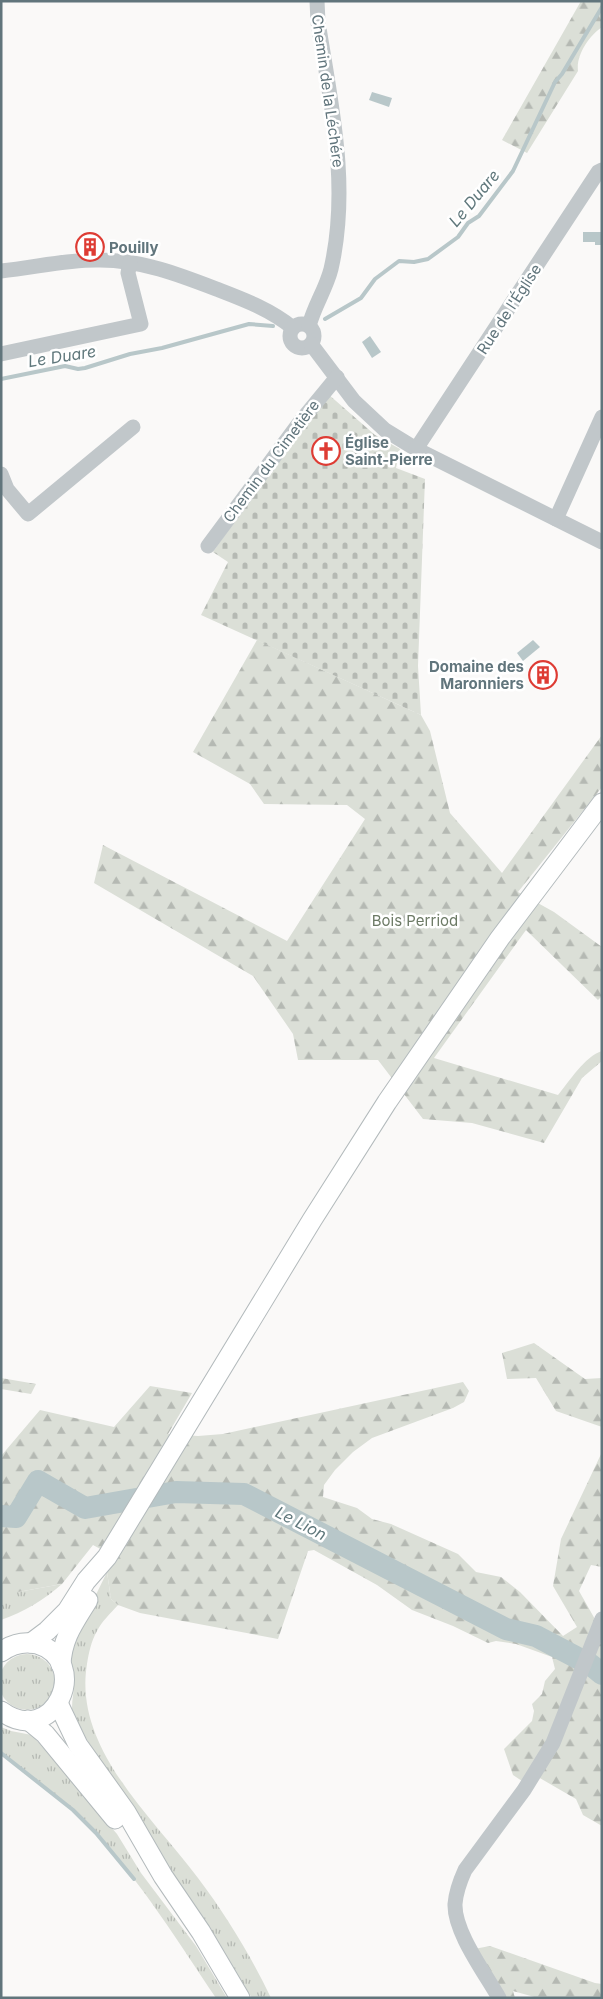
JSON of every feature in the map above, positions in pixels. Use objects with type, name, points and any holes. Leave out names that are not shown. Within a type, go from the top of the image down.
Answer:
[{"type":"main road","points":[[31,1643],[47,1631],[67,1611],[86,1581],[107,1557],[317,1212],[387,1102],[500,938],[602,803]]},
{"type":"main road","points":[[61,1665],[65,1638],[96,1587],[107,1557]]},
{"type":"main road","points":[[1,1652],[13,1645],[31,1643],[46,1648],[57,1658],[65,1680],[64,1689],[58,1704],[45,1716],[28,1720],[13,1718],[1,1711]]},
{"type":"main road","points":[[58,1704],[78,1745],[126,1812],[163,1876],[240,1998]]},
{"type":"main road","points":[[28,1720],[45,1734],[163,1876]]},
{"type":"street","name":"Chemin de la Léchére","points":[[309,326],[312,312],[328,281],[331,269],[339,203],[339,160],[318,22],[317,1]]},
{"type":"street","name":"Rue de l'Église","points":[[416,449],[598,172],[602,170]]},
{"type":"street","points":[[1,271],[83,260],[130,262],[173,273],[226,292],[270,311],[293,328]]},
{"type":"street","points":[[1,354],[141,324],[128,273],[130,262]]},
{"type":"street","points":[[300,324],[309,326],[314,336],[311,344],[303,348],[295,345],[290,339],[293,328],[300,324]]},
{"type":"street","points":[[311,344],[367,415],[385,430],[416,449],[602,542]]},
{"type":"street","name":"Chemin du Cimetière","points":[[208,546],[300,422],[337,377]]},
{"type":"street","points":[[556,519],[602,417]]},
{"type":"street","points":[[1,474],[7,489],[28,514],[133,427]]},
{"type":"street","points":[[499,1998],[459,1926],[455,1902],[459,1884],[465,1870],[524,1790],[553,1743],[602,1619]]},
{"type":"green space","points":[[581,1],[602,1],[602,27],[592,35],[584,46],[579,59],[578,71],[527,153],[502,140]]},
{"type":"green space","points":[[328,394],[375,435],[400,449],[396,468],[425,479],[418,666],[421,715],[201,615],[228,562],[213,552],[294,436]]},
{"type":"green space","name":"Bois Perriod","points":[[257,640],[421,715],[430,731],[450,813],[502,873],[602,735],[602,787],[518,892],[554,912],[602,947],[602,996],[598,1000],[526,930],[434,1058],[558,1095],[590,1058],[602,1051],[602,1061],[582,1078],[544,1143],[472,1123],[423,1119],[378,1060],[298,1060],[293,1034],[253,976],[94,883],[103,845],[287,941],[365,819],[347,805],[264,804],[250,784],[193,752]]},
{"type":"green space","points":[[534,1343],[585,1379],[602,1378],[602,1427],[556,1411],[536,1378],[507,1379],[502,1353]]},
{"type":"green space","points":[[1,1378],[36,1384],[31,1394],[1,1389]]},
{"type":"green space","points":[[463,1382],[469,1391],[464,1402],[453,1408],[372,1438],[353,1452],[335,1470],[324,1485],[323,1497],[357,1508],[372,1519],[391,1524],[458,1554],[476,1572],[501,1577],[520,1592],[563,1636],[577,1627],[553,1586],[561,1539],[602,1452],[602,1567],[591,1565],[579,1591],[596,1621],[602,1622],[602,1826],[583,1815],[576,1799],[538,1777],[522,1781],[513,1775],[504,1749],[532,1721],[534,1711],[532,1704],[542,1694],[545,1681],[555,1669],[552,1657],[516,1644],[496,1641],[488,1643],[453,1626],[412,1610],[377,1585],[314,1550],[308,1551],[278,1639],[140,1613],[118,1605],[111,1599],[107,1572],[115,1557],[93,1545],[62,1584],[18,1592],[1,1592],[1,1456],[40,1410],[114,1427],[150,1386],[192,1393],[168,1434],[198,1436],[223,1434]]},
{"type":"green space","points":[[107,1572],[111,1599],[118,1605],[99,1627],[89,1651],[86,1695],[92,1724],[104,1752],[120,1779],[218,1906],[238,1936],[271,1998],[252,1998],[73,1718],[74,1674],[71,1658],[72,1644]]},
{"type":"green space","points":[[62,1584],[33,1605],[1,1620],[1,1592],[18,1592]]},
{"type":"green space","points":[[27,1654],[38,1656],[47,1662],[53,1671],[55,1682],[53,1693],[47,1702],[38,1708],[27,1710],[16,1708],[7,1702],[1,1693],[-1,1682],[1,1671],[7,1662],[16,1656]]},
{"type":"green space","points":[[1,1727],[32,1735],[117,1834],[141,1873],[196,1946],[227,1998],[216,1998],[143,1891],[94,1832],[49,1790],[1,1753]]},
{"type":"green space","points":[[490,1946],[602,1984],[602,1998],[538,1998],[513,1991],[515,1998],[502,1998],[474,1949]]},
{"type":"shaded area","points":[[372,92],[392,98],[389,107],[369,100]]},
{"type":"shaded area","points":[[583,232],[602,232],[602,245],[595,245],[595,242],[583,242]]},
{"type":"shaded area","points":[[370,336],[381,352],[372,358],[362,342]]},
{"type":"shaded area","points":[[533,640],[540,647],[523,661],[517,653]]},
{"type":"waterway","name":"Le Duare","points":[[325,319],[361,298],[375,279],[399,261],[414,262],[428,259],[458,237],[468,223],[479,216],[513,171],[555,82],[562,74],[602,7]]},
{"type":"waterway","name":"Le Duare","points":[[1,379],[65,366],[78,369],[85,368],[130,354],[162,348],[249,324],[273,326]]},
{"type":"waterway","name":"Le Lion","points":[[1,1516],[16,1517],[38,1481],[85,1508],[176,1492],[244,1494],[506,1629],[536,1636],[591,1665],[602,1674]]},
{"type":"waterway","points":[[1,1753],[73,1810],[96,1833],[134,1879]]},
{"type":"place","name":"Pouilly","points":[[90,247]]},
{"type":"place","name":"Église Saint-Pierre","points":[[326,451]]},
{"type":"place","name":"Domaine des Maronniers","points":[[543,675]]}]
